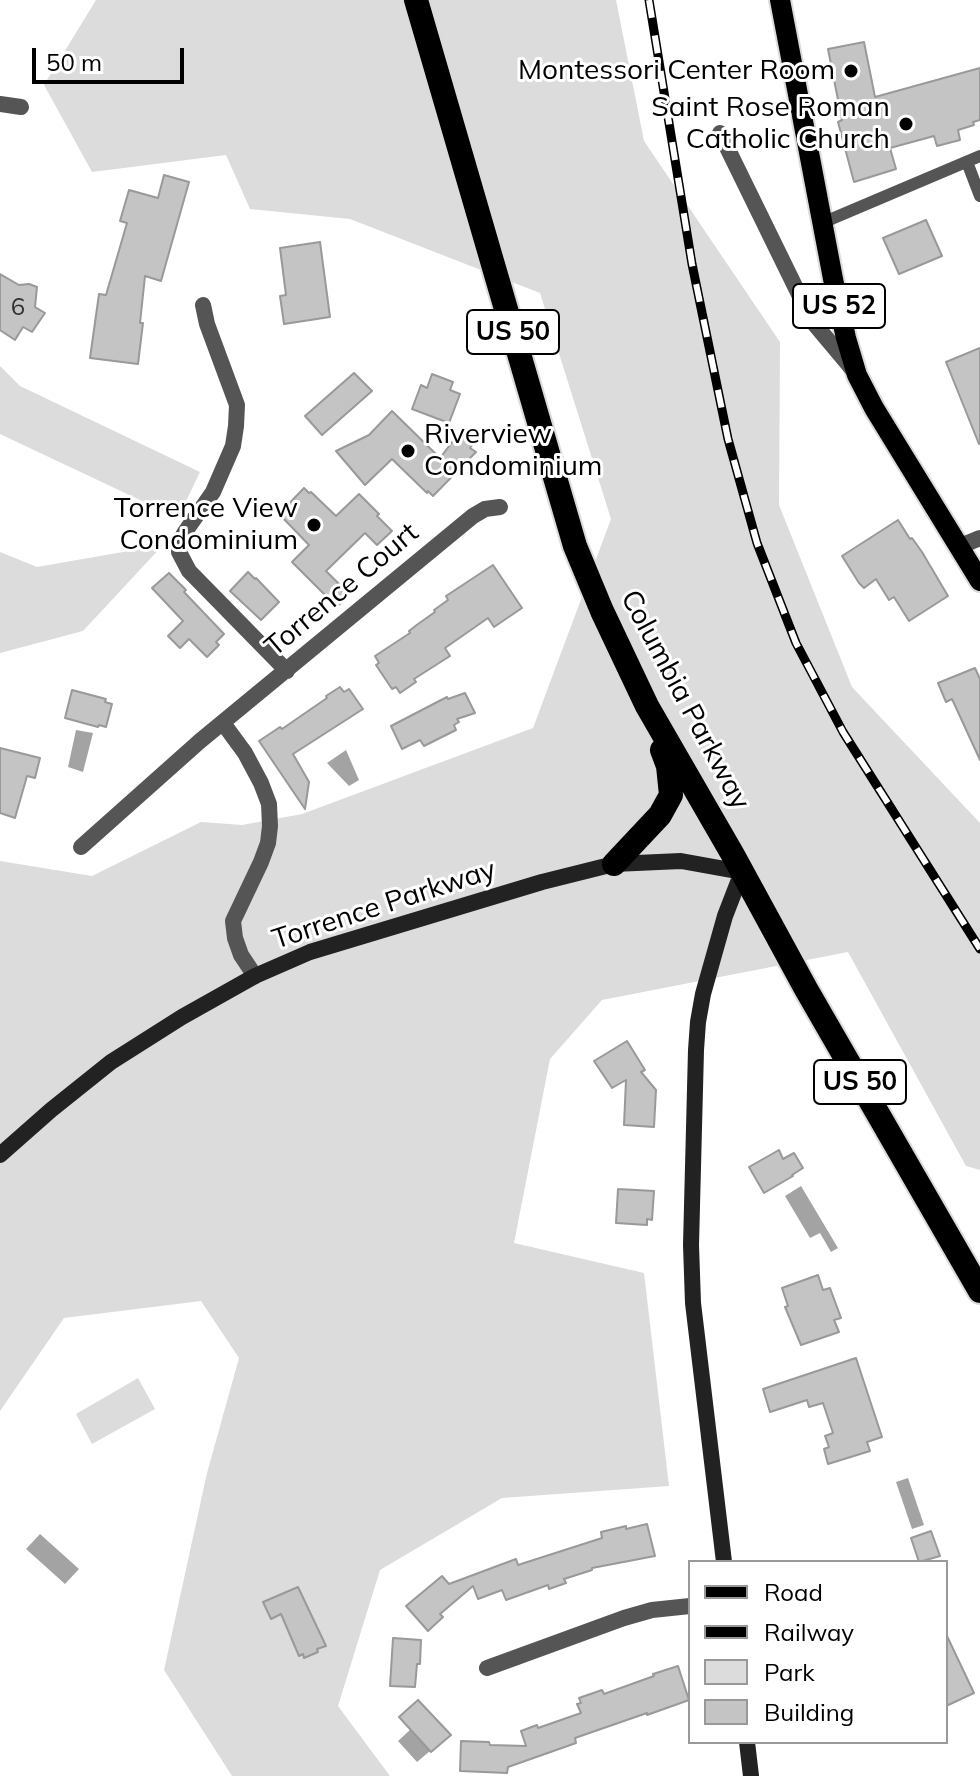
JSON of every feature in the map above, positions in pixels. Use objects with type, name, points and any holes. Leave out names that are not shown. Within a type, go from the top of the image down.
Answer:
[{"type":"highway","name":"Columbia Parkway","points":[[416,0],[575,546],[602,611],[647,706],[980,1291]]},
{"type":"highway","points":[[614,864],[645,834],[671,795],[668,766],[647,706]]},
{"type":"main road","name":"US 52","points":[[783,1],[822,223],[846,338],[857,375],[980,581]]},
{"type":"street","points":[[0,104],[21,107]]},
{"type":"street","points":[[720,133],[812,321],[857,375]]},
{"type":"street","points":[[203,305],[237,405],[236,426],[233,446],[213,492],[185,532],[179,552],[189,571],[287,671]]},
{"type":"street","name":"Torrence Court","points":[[81,847],[223,723],[473,516],[485,509],[500,507]]},
{"type":"street","points":[[958,547],[980,538]]},
{"type":"street","points":[[223,723],[245,753],[269,804],[268,843],[233,921],[241,955],[255,976]]},
{"type":"street","name":"Torrence Parkway","points":[[0,1155],[111,1062],[255,976],[310,952],[614,864],[681,861],[742,872]]},
{"type":"street","points":[[724,1560],[693,1303],[691,1245],[696,1050],[703,994],[725,916],[742,872]]},
{"type":"street","points":[[487,1668],[624,1618],[652,1610],[688,1606]]},
{"type":"street","points":[[747,1744],[751,1776]]},
{"type":"lane","points":[[822,223],[974,159],[980,196]]},
{"type":"green space","points":[[96,0],[616,0],[644,141],[780,342],[779,505],[852,687],[980,823],[980,1170],[966,1166],[848,952],[602,1000],[550,1059],[514,1243],[644,1273],[669,1486],[502,1498],[380,1570],[338,1706],[390,1776],[232,1776],[164,1670],[207,1473],[239,1358],[201,1301],[64,1318],[0,1411],[0,861],[92,876],[201,822],[242,825],[302,814],[533,728],[611,519],[540,293],[350,219],[250,209],[226,155],[92,172],[44,85]]},
{"type":"green space","points":[[0,366],[20,386],[200,472],[178,518],[0,434]]},
{"type":"green space","points":[[163,545],[83,631],[0,653],[0,552],[37,567]]},
{"type":"green space","points":[[138,1378],[155,1409],[92,1444],[76,1414]]},
{"type":"shaded area","points":[[76,730],[93,733],[83,772],[68,767]]},
{"type":"shaded area","points":[[346,750],[359,780],[349,786],[327,763]]},
{"type":"shaded area","points":[[801,1186],[838,1248],[831,1252],[820,1233],[810,1238],[785,1196]]},
{"type":"shaded area","points":[[908,1478],[924,1525],[912,1529],[896,1482]]},
{"type":"shaded area","points":[[40,1534],[79,1569],[65,1584],[26,1549]]},
{"type":"shaded area","points":[[411,1729],[430,1751],[417,1762],[398,1741]]},
{"type":"building","name":"Saint Rose Roman Catholic Church","points":[[864,42],[875,97],[980,68],[980,120],[958,130],[960,140],[937,146],[934,136],[890,148],[896,169],[854,182],[838,122],[842,120],[828,49]]},
{"type":"building","points":[[164,175],[189,182],[161,281],[145,276],[138,364],[90,358],[99,294],[106,295],[127,223],[120,221],[129,190],[158,198]]},
{"type":"building","points":[[926,220],[942,256],[899,274],[883,238]]},
{"type":"building","points":[[320,242],[330,317],[284,324],[280,296],[286,295],[280,248]]},
{"type":"building","points":[[0,274],[19,285],[37,287],[35,307],[45,313],[32,332],[23,327],[15,340],[0,330]]},
{"type":"building","points":[[980,348],[980,444],[979,444],[946,362]]},
{"type":"building","points":[[354,373],[372,391],[322,435],[305,416]]},
{"type":"building","points":[[432,374],[453,382],[450,390],[460,394],[449,423],[412,409],[421,385],[427,388]]},
{"type":"building","points":[[392,411],[440,458],[462,429],[476,440],[470,448],[476,452],[433,496],[392,459],[365,485],[336,451],[369,435]]},
{"type":"building","points":[[304,488],[336,516],[359,494],[392,531],[377,545],[365,533],[326,571],[349,594],[337,607],[292,562],[309,545],[279,514]]},
{"type":"building","points":[[898,520],[922,552],[948,596],[909,621],[894,597],[889,600],[876,579],[864,588],[842,556]]},
{"type":"building","points":[[493,565],[522,608],[494,627],[488,618],[445,648],[450,656],[414,679],[416,682],[400,693],[396,687],[392,689],[376,665],[379,663],[375,656],[435,612],[448,600],[446,596]]},
{"type":"building","points":[[248,572],[279,602],[261,620],[230,591]]},
{"type":"building","points":[[169,573],[224,634],[216,642],[219,645],[207,657],[189,639],[180,648],[168,636],[183,621],[152,588]]},
{"type":"building","points":[[975,668],[980,679],[980,760],[952,699],[946,702],[938,683]]},
{"type":"building","points":[[340,687],[344,692],[349,689],[363,709],[293,754],[309,782],[305,809],[259,741],[280,727],[282,729]]},
{"type":"building","points":[[72,690],[106,699],[105,702],[112,704],[106,727],[65,718]]},
{"type":"building","points":[[465,693],[475,713],[457,719],[459,722],[454,725],[456,730],[424,746],[420,740],[402,749],[391,726],[447,697]]},
{"type":"building","points":[[0,748],[40,758],[35,778],[27,776],[15,818],[0,813]]},
{"type":"building","points":[[627,1041],[645,1070],[641,1072],[656,1090],[654,1127],[624,1125],[626,1080],[612,1088],[594,1061]]},
{"type":"building","points":[[779,1150],[783,1159],[794,1153],[803,1168],[764,1193],[749,1167]]},
{"type":"building","points":[[618,1189],[654,1191],[652,1220],[647,1219],[647,1225],[616,1223]]},
{"type":"building","points":[[818,1275],[823,1290],[830,1288],[841,1318],[834,1320],[839,1332],[801,1345],[785,1307],[788,1306],[782,1288]]},
{"type":"building","points":[[856,1358],[882,1437],[867,1442],[870,1451],[828,1464],[824,1449],[829,1447],[825,1436],[833,1433],[823,1403],[809,1407],[807,1400],[770,1412],[763,1389]]},
{"type":"building","points":[[647,1524],[655,1556],[592,1568],[564,1579],[566,1583],[549,1589],[548,1585],[506,1600],[502,1590],[478,1599],[473,1586],[440,1614],[443,1617],[428,1631],[406,1606],[442,1576],[449,1584],[516,1559],[518,1565],[602,1538],[601,1532]]},
{"type":"building","points":[[931,1531],[940,1556],[918,1560],[911,1538]]},
{"type":"building","points":[[298,1587],[326,1646],[304,1658],[303,1654],[299,1656],[281,1614],[271,1619],[263,1602]]},
{"type":"building","points":[[393,1638],[421,1640],[415,1687],[390,1686]]},
{"type":"building","points":[[948,1638],[974,1693],[948,1705]]},
{"type":"building","points":[[678,1666],[688,1700],[575,1738],[576,1743],[508,1767],[507,1773],[460,1771],[461,1741],[526,1746],[521,1731],[581,1713],[577,1704],[581,1703],[579,1698],[602,1690],[604,1694]]},
{"type":"building","points":[[418,1700],[451,1735],[431,1752],[399,1717]]},
{"type":"railway","points":[[649,0],[692,264],[728,439],[757,543],[796,643],[843,732],[980,949]]},
{"type":"place","name":"Montessori Center Room","points":[[851,71]]},
{"type":"place","name":"Saint Rose Roman Catholic Church","points":[[906,124]]},
{"type":"place","name":"Riverview Condominium","points":[[408,451]]},
{"type":"place","name":"Torrence View Condominium","points":[[314,525]]}]
